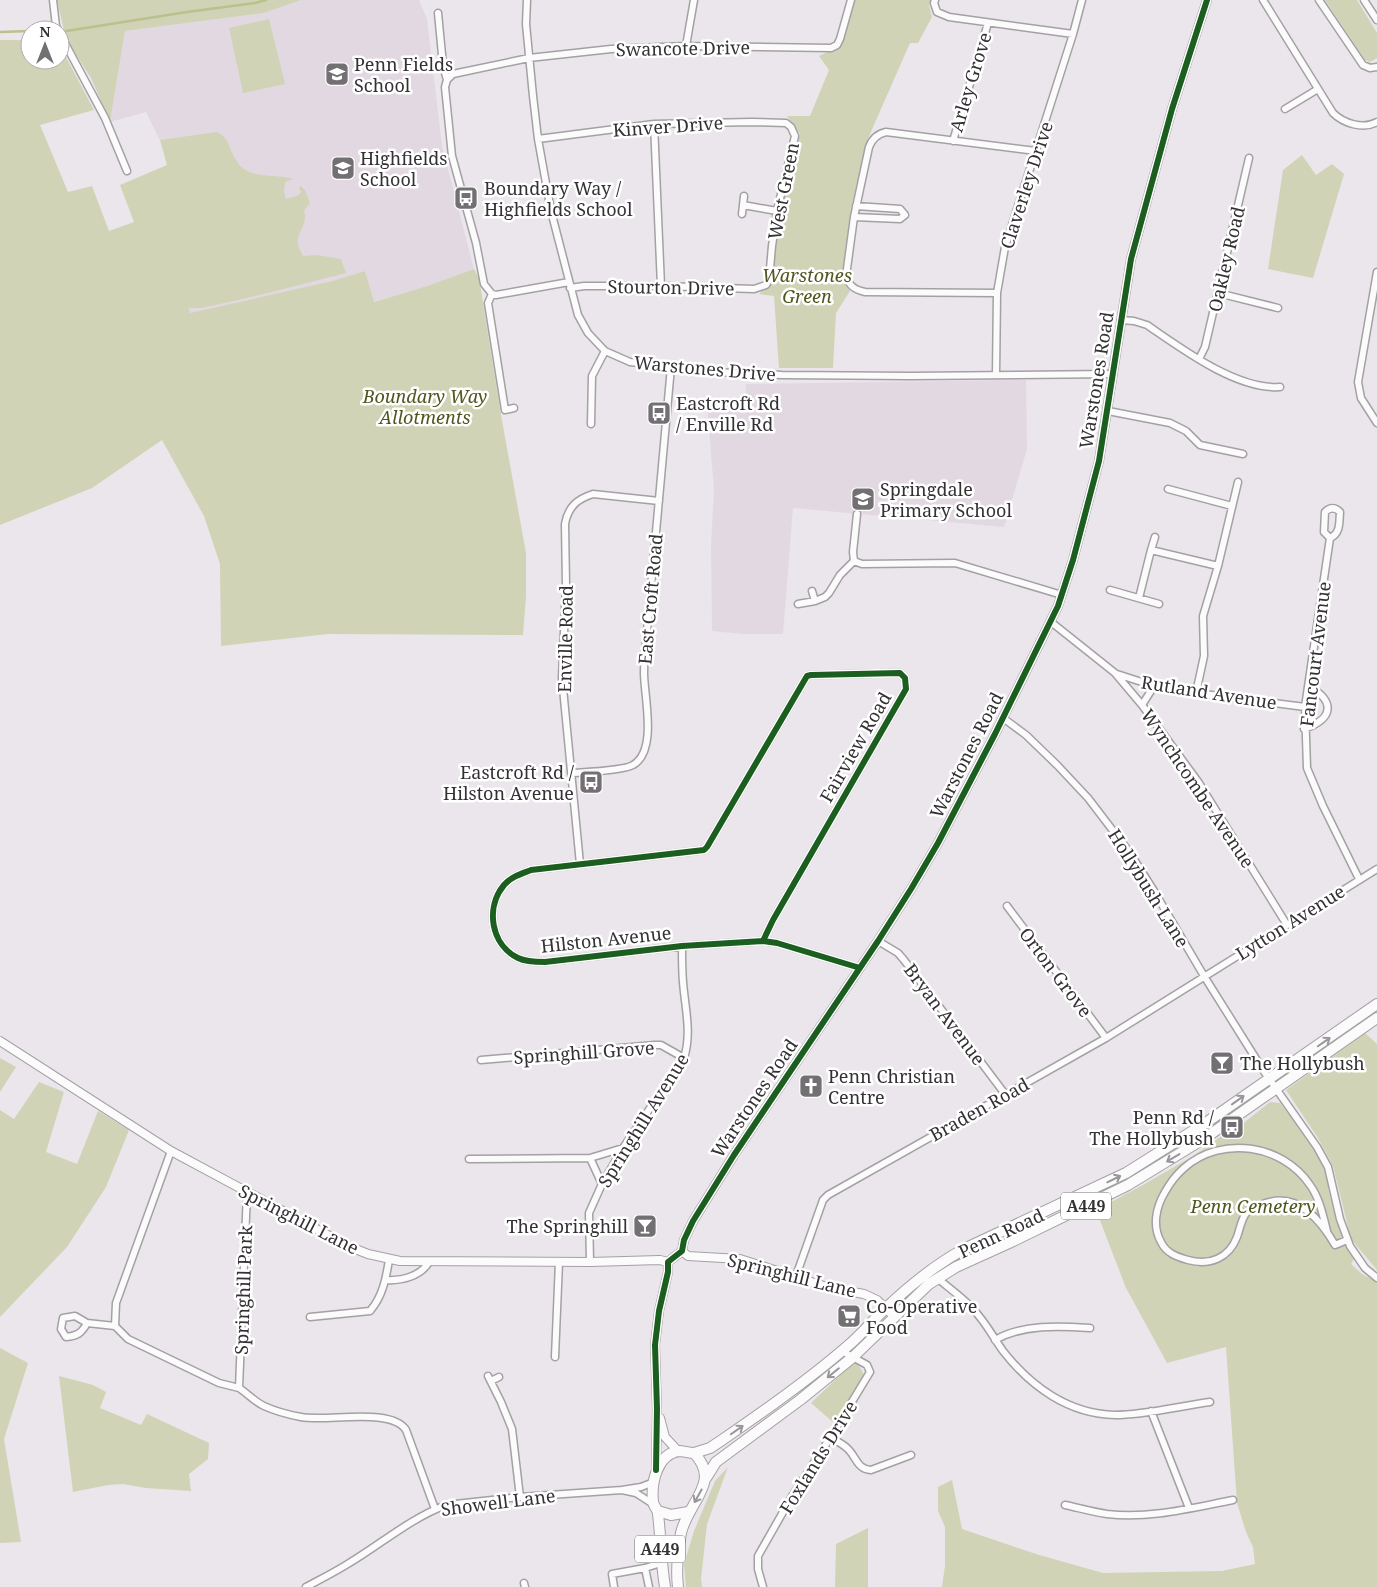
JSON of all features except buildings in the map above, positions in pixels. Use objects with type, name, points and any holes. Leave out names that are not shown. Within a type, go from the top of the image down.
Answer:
[{"type":"highway","name":"Penn Road","points":[[694,1453],[710,1448],[815,1373],[842,1351],[886,1308],[944,1260],[1126,1173],[1207,1122],[1377,1004]]},
{"type":"highway","name":"Penn Road","points":[[706,1478],[716,1462],[800,1400],[853,1357],[937,1278],[956,1267],[1017,1240],[1128,1186],[1205,1138],[1377,1018]]},
{"type":"highway","points":[[678,1452],[694,1453],[705,1467],[706,1478],[703,1487],[688,1512],[672,1515],[656,1508],[654,1482],[656,1470],[669,1455],[678,1452]]},
{"type":"highway","name":"A449","points":[[656,1508],[665,1587]]},
{"type":"highway","name":"A449","points":[[678,1587],[681,1533],[688,1512]]},
{"type":"street","points":[[53,0],[56,20]]},
{"type":"street","name":"Warstones Drive","points":[[527,0],[529,58],[538,139],[551,211],[569,285],[582,326],[596,343],[612,356],[630,362],[724,373],[782,375],[1113,374]]},
{"type":"street","points":[[686,46],[694,0]]},
{"type":"street","name":"Swancote Drive","points":[[447,80],[453,74],[529,58],[611,48],[686,46],[832,48],[837,45],[844,30],[850,0]]},
{"type":"street","points":[[935,0],[934,3],[938,12],[949,17],[1074,34]]},
{"type":"street","name":"Claverley Drive","points":[[996,374],[996,293],[1005,247],[1074,34],[1082,0]]},
{"type":"street","name":"Warstones Road","points":[[668,1262],[682,1250],[684,1240],[693,1221],[734,1155],[878,941],[938,843],[1051,622],[1062,595],[1099,461],[1131,259],[1172,109],[1207,0]]},
{"type":"street","points":[[1262,0],[1333,113],[1341,120],[1358,124],[1373,124],[1377,122]]},
{"type":"street","points":[[1319,0],[1363,65],[1370,68],[1377,67]]},
{"type":"street","points":[[1364,0],[1377,20]]},
{"type":"street","points":[[438,13],[443,65],[447,80],[445,87],[452,156],[476,243],[484,284],[492,294],[488,303],[505,410],[514,408]]},
{"type":"street","name":"Arley Grove","points":[[952,141],[988,23]]},
{"type":"street","points":[[70,53],[105,118],[127,171]]},
{"type":"street","points":[[1286,109],[1318,89]]},
{"type":"street","name":"Kinver Drive","points":[[538,139],[654,124],[773,122],[786,123],[794,131]]},
{"type":"street","points":[[654,124],[661,286]]},
{"type":"street","name":"West Green","points":[[769,280],[777,211],[795,142],[794,131]]},
{"type":"street","points":[[996,293],[865,292],[852,287],[846,276],[854,217],[869,147],[871,141],[877,135],[886,132],[1036,151]]},
{"type":"street","name":"Oakley Road","points":[[1199,359],[1205,347],[1249,158]]},
{"type":"street","points":[[742,214],[744,196]]},
{"type":"street","points":[[743,205],[777,211]]},
{"type":"street","points":[[854,217],[900,218],[905,214],[900,209],[856,206]]},
{"type":"street","points":[[1377,272],[1358,382],[1361,398],[1377,423]]},
{"type":"street","name":"Stourton Drive","points":[[492,294],[569,285],[754,289],[766,285],[769,280]]},
{"type":"street","points":[[1218,293],[1278,308]]},
{"type":"street","points":[[1121,320],[1147,325],[1219,372],[1268,388],[1280,387]]},
{"type":"street","points":[[591,424],[592,376],[605,351]]},
{"type":"street","name":"East Croft Road","points":[[572,773],[634,765],[643,755],[646,748],[648,729],[644,673],[671,367]]},
{"type":"street","points":[[1108,411],[1170,423],[1186,432],[1200,445],[1243,454]]},
{"type":"street","points":[[1196,693],[1204,656],[1203,616],[1218,566],[1238,482]]},
{"type":"street","points":[[1168,489],[1232,506]]},
{"type":"street","name":"Enville Road","points":[[580,864],[562,678],[566,585],[566,517],[575,502],[593,494],[659,501]]},
{"type":"street","points":[[854,561],[852,552],[857,514]]},
{"type":"street","points":[[1139,598],[1154,538]]},
{"type":"street","name":"Fancourt Avenue","points":[[1330,538],[1309,686],[1304,707],[1307,768],[1323,806],[1359,879]]},
{"type":"street","points":[[1151,550],[1218,566]]},
{"type":"street","points":[[854,561],[862,564],[954,563],[1062,595]]},
{"type":"street","points":[[798,604],[814,601],[829,593],[840,575],[854,561]]},
{"type":"street","points":[[1110,590],[1159,604]]},
{"type":"street","points":[[812,592],[814,601]]},
{"type":"street","name":"Wynchcombe Avenue","points":[[1051,622],[1115,674],[1142,705],[1199,783],[1287,925]]},
{"type":"street","name":"Fairview Road","points":[[700,852],[707,847],[807,676],[900,673],[905,678],[906,689],[773,920],[763,941]]},
{"type":"street","name":"Rutland Avenue","points":[[1115,674],[1154,686],[1304,707]]},
{"type":"street","points":[[1142,705],[1154,686]]},
{"type":"street","points":[[1304,729],[1322,721],[1328,710],[1321,693],[1309,686]]},
{"type":"street","name":"Hollybush Lane","points":[[1003,718],[1026,735],[1057,765],[1088,798],[1116,834],[1154,891],[1204,976],[1275,1089],[1317,1147],[1328,1166],[1340,1219],[1347,1240],[1365,1268],[1377,1278]]},
{"type":"street","name":"Hilston Avenue","points":[[700,852],[580,864],[531,870],[520,874],[505,885],[496,900],[492,916],[495,930],[501,944],[518,958],[545,962],[682,946],[763,941],[860,968]]},
{"type":"street","name":"Lytton Avenue","points":[[1204,976],[1377,869]]},
{"type":"street","name":"Orton Grove","points":[[1007,906],[1106,1038]]},
{"type":"street","name":"Bryan Avenue","points":[[878,941],[898,953],[904,960],[1005,1094]]},
{"type":"street","name":"Springhill Avenue","points":[[590,1262],[589,1213],[602,1184],[623,1148],[684,1058],[689,1034],[682,981],[682,946]]},
{"type":"street","name":"Braden Road","points":[[796,1276],[823,1200],[828,1195],[1106,1038],[1204,976]]},
{"type":"street","name":"Springhill Lane","points":[[0,1040],[171,1151],[348,1246],[368,1254],[389,1260],[429,1262],[660,1260],[668,1262]]},
{"type":"street","name":"Springhill Grove","points":[[480,1060],[655,1044],[661,1045],[684,1058]]},
{"type":"street","points":[[469,1159],[590,1158],[623,1148]]},
{"type":"street","points":[[1327,1232],[1318,1198],[1304,1176],[1283,1159],[1261,1150],[1225,1150],[1198,1158],[1175,1176],[1158,1205],[1156,1213],[1157,1230],[1166,1249],[1181,1258],[1192,1261],[1210,1262],[1220,1259],[1234,1244],[1246,1214],[1258,1206],[1273,1200],[1289,1202],[1312,1213],[1335,1245],[1347,1240]]},
{"type":"street","points":[[115,1326],[116,1303],[171,1151]]},
{"type":"street","points":[[590,1158],[602,1184]]},
{"type":"street","name":"Springhill Park","points":[[239,1388],[247,1192]]},
{"type":"street","name":"Springhill Lane","points":[[682,1250],[688,1256],[740,1259],[830,1288],[864,1294],[877,1300],[895,1317]]},
{"type":"street","points":[[310,1317],[370,1311],[378,1301],[386,1280],[389,1260]]},
{"type":"street","points":[[386,1280],[395,1281],[413,1276],[424,1270],[429,1262]]},
{"type":"street","points":[[555,1357],[559,1262]]},
{"type":"street","points":[[656,1470],[658,1409],[655,1345],[659,1312],[668,1272],[668,1262]]},
{"type":"street","points":[[937,1278],[972,1308],[1012,1362],[1032,1382],[1059,1401],[1073,1407],[1115,1415],[1210,1402]]},
{"type":"street","points":[[87,1323],[115,1326],[128,1339],[220,1384],[239,1388],[263,1406],[302,1417],[370,1418],[389,1420],[403,1425],[435,1509]]},
{"type":"street","points":[[995,1340],[1010,1333],[1025,1330],[1060,1327],[1090,1328]]},
{"type":"street","name":"Foxlands Drive","points":[[763,1587],[758,1556],[791,1498],[870,1372],[868,1365],[842,1351]]},
{"type":"street","points":[[499,1377],[489,1379],[512,1429],[520,1496]]},
{"type":"street","points":[[658,1409],[665,1436],[678,1452]]},
{"type":"street","points":[[1151,1411],[1189,1508]]},
{"type":"street","points":[[830,1438],[850,1451],[858,1464],[865,1470],[871,1470],[911,1456]]},
{"type":"street","name":"Showell Lane","points":[[306,1587],[347,1564],[393,1533],[435,1509],[446,1505],[520,1496],[622,1490],[641,1487],[654,1482]]},
{"type":"street","name":"Showell Lane","points":[[622,1490],[636,1493],[656,1508]]},
{"type":"street","points":[[1065,1505],[1094,1512],[1126,1515],[1162,1513],[1233,1500]]},
{"type":"street","points":[[614,1587],[612,1574],[646,1568],[661,1563]]},
{"type":"street","points":[[646,1568],[649,1587]]},
{"type":"shaded area","points":[[301,0],[419,0],[427,19],[442,146],[474,269],[427,286],[373,302],[365,271],[332,281],[174,317],[171,163],[146,112],[110,122],[125,31],[264,13]]},
{"type":"shaded area","name":"Springdale Primary School","points":[[1026,380],[1027,449],[1004,527],[793,508],[783,634],[743,634],[712,631],[711,545],[714,490],[707,404],[745,405],[746,384]]},
{"type":"green space","points":[[57,0],[301,0],[264,13],[125,31],[110,122],[91,78],[70,45],[70,20],[62,20]]},
{"type":"green space","name":"Warstones Green","points":[[852,0],[931,0],[929,5],[932,17],[918,43],[910,43],[866,143],[851,209],[842,279],[850,291],[836,313],[833,368],[779,368],[774,296],[759,294],[772,282],[780,213],[800,134],[787,116],[810,116],[829,70],[819,56],[840,46],[848,23]]},
{"type":"green space","points":[[1325,0],[1357,0],[1377,33],[1377,58],[1370,62],[1365,60]]},
{"type":"green space","points":[[269,19],[285,84],[243,93],[229,28]]},
{"type":"green space","name":"Boundary Way Allotments","points":[[0,40],[20,40],[20,70],[70,70],[70,65],[94,110],[40,125],[68,192],[92,186],[109,231],[134,222],[120,185],[167,165],[160,140],[217,132],[225,138],[236,160],[247,171],[254,174],[293,179],[285,182],[284,192],[286,199],[299,195],[301,192],[299,188],[301,186],[305,190],[310,203],[304,211],[305,220],[298,240],[298,246],[302,255],[317,255],[341,259],[346,273],[202,308],[190,308],[188,305],[190,313],[332,281],[365,271],[374,302],[474,269],[479,278],[526,553],[526,596],[523,635],[328,634],[221,646],[220,564],[204,516],[162,440],[92,488],[0,525]]},
{"type":"green space","points":[[1302,155],[1316,175],[1332,164],[1344,174],[1313,278],[1268,269],[1283,170]]},
{"type":"green space","points":[[1365,1033],[1377,1044],[1377,1270],[1351,1239],[1333,1166],[1318,1138],[1286,1090]]},
{"type":"green space","points":[[0,1058],[16,1067],[0,1092]]},
{"type":"green space","points":[[39,1082],[64,1092],[46,1152],[77,1164],[98,1111],[129,1130],[106,1187],[67,1247],[0,1317],[0,1110],[14,1119]]},
{"type":"green space","name":"Penn Cemetery","points":[[1270,1102],[1280,1103],[1321,1158],[1326,1169],[1328,1189],[1334,1209],[1355,1257],[1351,1264],[1362,1274],[1377,1282],[1377,1587],[942,1587],[945,1566],[945,1527],[938,1511],[938,1487],[952,1480],[962,1529],[1036,1554],[1103,1573],[1222,1571],[1255,1564],[1253,1547],[1237,1503],[1226,1347],[1167,1363],[1126,1288],[1096,1210],[1193,1156],[1220,1137],[1236,1129]]},
{"type":"green space","points":[[0,1348],[28,1363],[4,1439],[21,1542],[0,1543]]},
{"type":"green space","points":[[856,1360],[864,1375],[834,1423],[811,1403]]},
{"type":"green space","points":[[59,1376],[93,1385],[106,1392],[100,1408],[141,1425],[147,1414],[209,1443],[208,1459],[189,1474],[191,1491],[146,1488],[123,1484],[73,1492]]},
{"type":"green space","points":[[728,1467],[707,1524],[701,1579],[702,1587],[686,1587],[684,1564],[694,1531],[715,1481]]},
{"type":"green space","points":[[868,1528],[868,1587],[835,1587],[836,1544]]},
{"type":"waterway","points":[[70,30],[266,0]]},
{"type":"waterway","points":[[0,32],[20,31]]},
{"type":"cycle path","points":[[656,1470],[655,1345],[659,1311],[668,1272],[668,1262],[682,1251],[684,1240],[693,1221],[734,1155],[911,889],[938,843],[995,734],[1058,606],[1073,560],[1099,461],[1131,259],[1172,109],[1207,0]]},
{"type":"cycle path","points":[[763,941],[773,920],[906,689],[905,678],[900,673],[807,676],[704,850],[531,870],[507,882],[498,894],[494,904],[494,925],[502,944],[518,958],[528,961],[545,962],[682,946],[763,941],[777,943],[860,968]]},
{"type":"place","name":"Penn Fields School","points":[[337,74]]},
{"type":"place","name":"Highfields School","points":[[343,168]]},
{"type":"place","name":"Boundary Way / Highfields School","points":[[466,198]]},
{"type":"place","name":"Eastcroft Rd / Enville Rd","points":[[659,413]]},
{"type":"place","name":"Springdale Primary School","points":[[863,499]]},
{"type":"place","name":"Eastcroft Rd / Hilston Avenue","points":[[591,782]]},
{"type":"place","name":"The Hollybush","points":[[1222,1063]]},
{"type":"place","name":"Penn Christian Centre","points":[[811,1086]]},
{"type":"place","name":"Penn Rd / The Hollybush","points":[[1232,1127]]},
{"type":"place","name":"The Springhill","points":[[645,1226]]},
{"type":"place","name":"Co-Operative Food","points":[[849,1316]]}]
